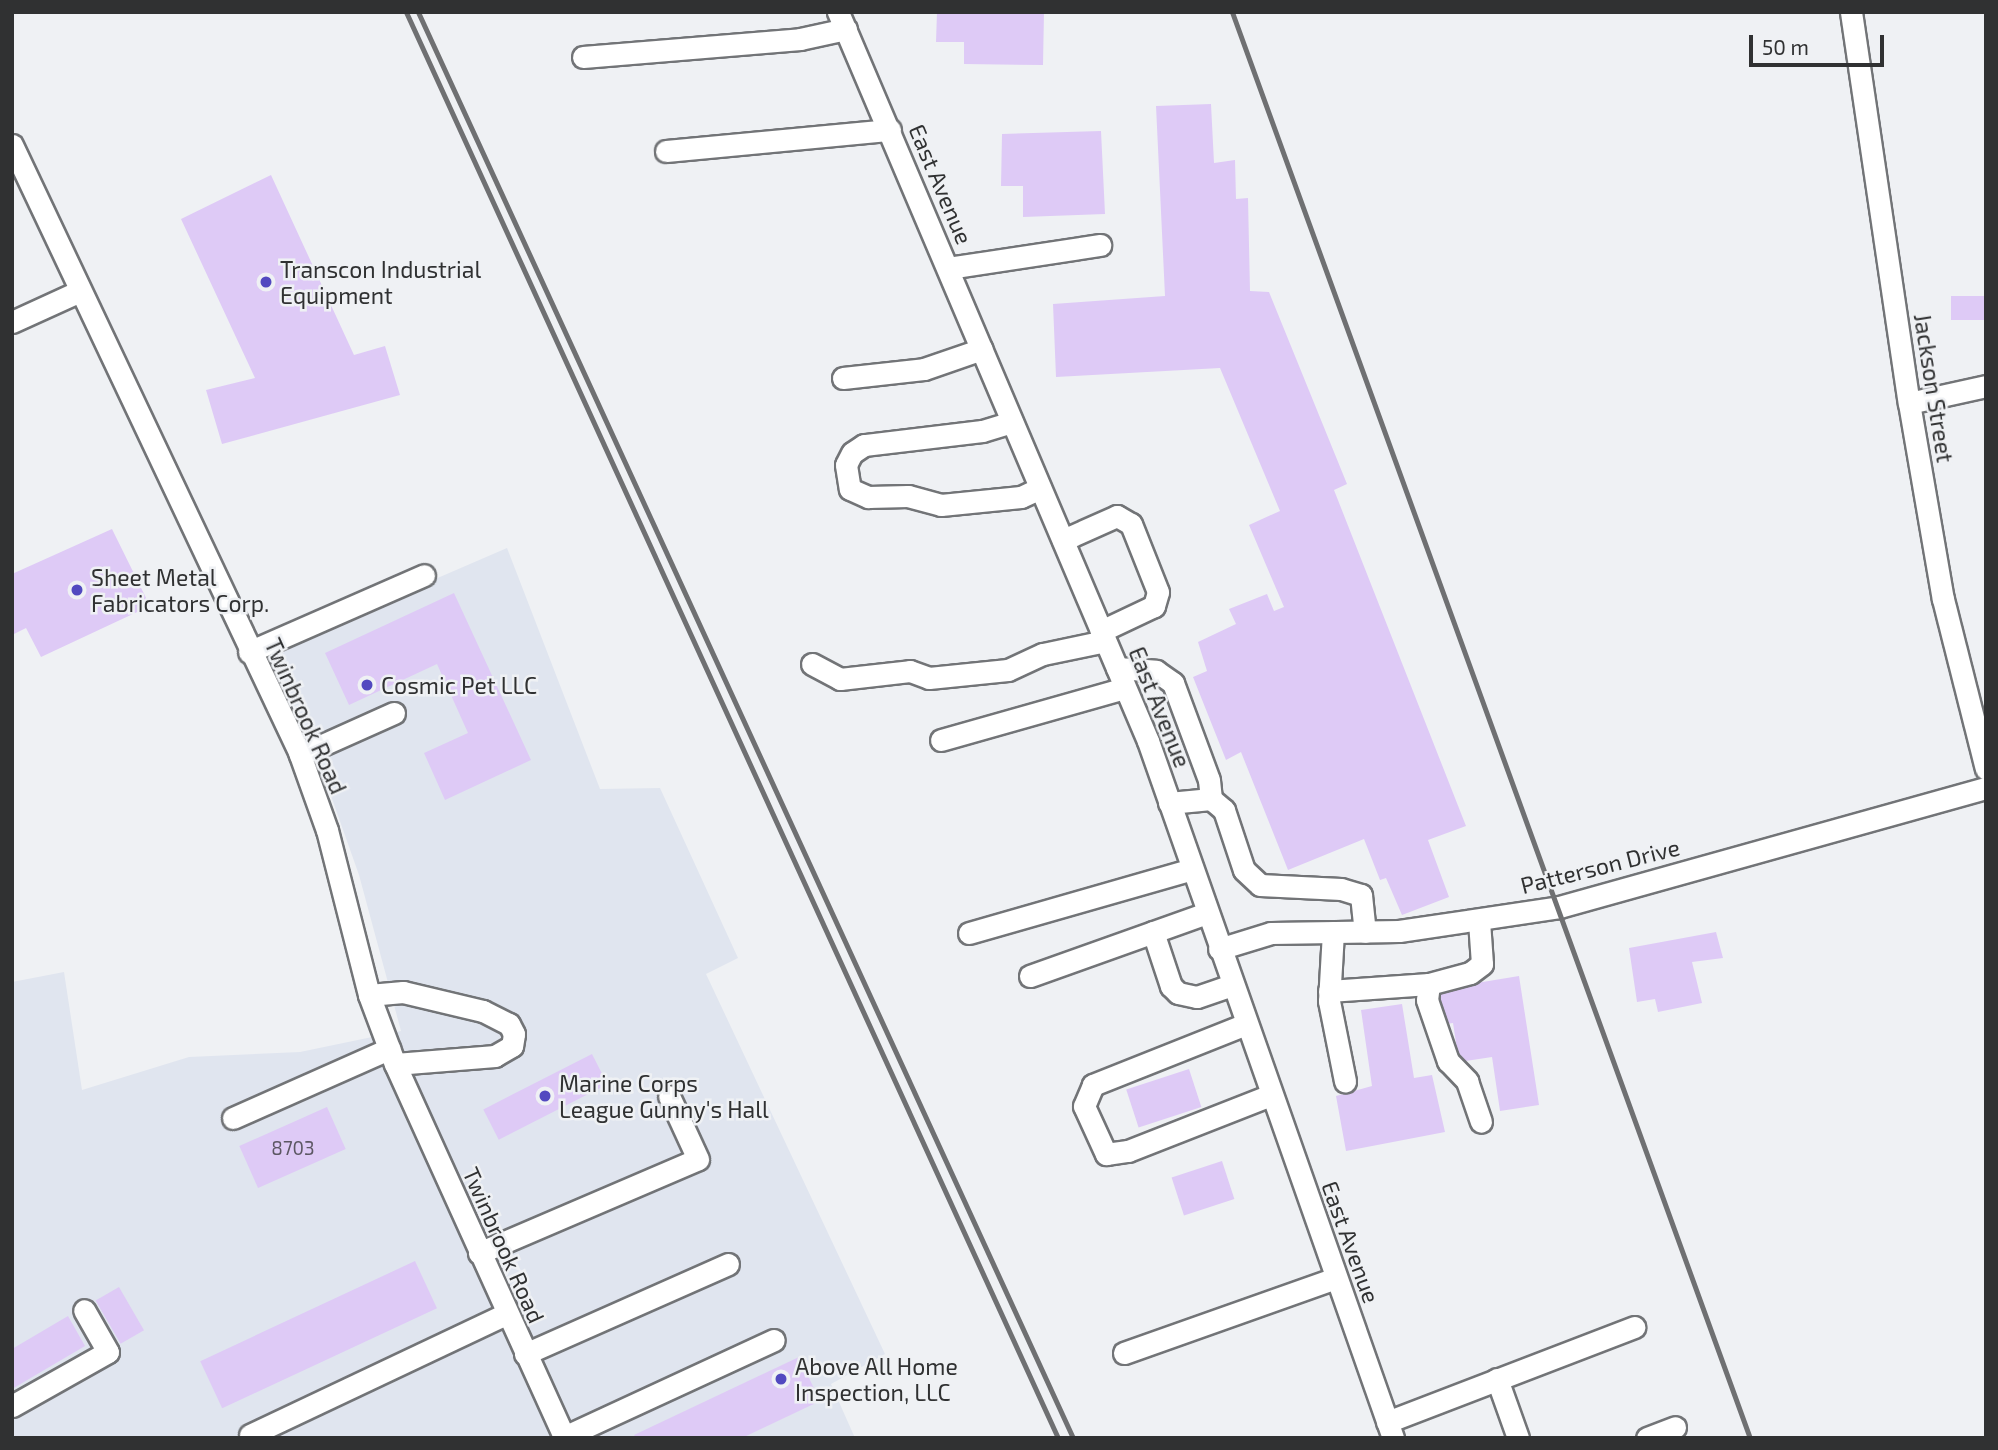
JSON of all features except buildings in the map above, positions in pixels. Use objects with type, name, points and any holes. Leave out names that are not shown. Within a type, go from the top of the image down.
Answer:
[{"type":"street","name":"Jackson Street","points":[[1851,12],[1909,403],[1943,599],[1986,769]]},
{"type":"street","points":[[583,57],[800,39],[842,21]]},
{"type":"street","name":"East Avenue","points":[[842,21],[1121,678],[1169,803],[1390,1430]]},
{"type":"street","points":[[666,151],[890,130]]},
{"type":"street","name":"Twinbrook Road","points":[[12,145],[249,652],[300,755],[327,830],[369,995],[392,1056],[506,1314],[564,1437]]},
{"type":"street","points":[[948,268],[1100,245]]},
{"type":"street","points":[[12,322],[80,291]]},
{"type":"street","points":[[843,378],[924,369],[982,349]]},
{"type":"street","points":[[1909,403],[1986,386]]},
{"type":"street","points":[[1012,422],[982,431],[864,445],[852,453],[846,465],[850,489],[868,497],[908,496],[942,505],[1021,497],[1040,488]]},
{"type":"street","points":[[812,664],[840,679],[910,671],[929,678],[1008,670],[1043,654],[1086,648],[1154,606],[1158,592],[1131,524],[1117,516],[1062,540]]},
{"type":"street","points":[[249,652],[424,575]]},
{"type":"street","points":[[941,740],[1121,678],[1156,671],[1173,683],[1209,780],[1211,799],[1224,810],[1244,870],[1260,885],[1341,889],[1361,895],[1365,932]]},
{"type":"street","points":[[300,755],[394,713]]},
{"type":"street","name":"Patterson Drive","points":[[1219,949],[1271,933],[1365,932],[1479,921],[1559,907],[1986,788]]},
{"type":"street","points":[[1169,803],[1211,799]]},
{"type":"street","points":[[969,933],[1192,869]]},
{"type":"street","points":[[1030,976],[1207,914]]},
{"type":"street","points":[[1329,991],[1429,984],[1470,973],[1482,964],[1479,921]]},
{"type":"street","points":[[1153,932],[1171,986],[1178,993],[1197,996],[1232,985]]},
{"type":"street","points":[[1333,932],[1329,991],[1345,1081]]},
{"type":"street","points":[[1429,984],[1427,1000],[1448,1061],[1467,1082],[1481,1122]]},
{"type":"street","points":[[233,1118],[392,1056],[495,1056],[512,1046],[514,1034],[509,1024],[483,1010],[403,992],[369,995]]},
{"type":"street","points":[[1246,1024],[1093,1085],[1084,1106],[1106,1154],[1128,1151],[1271,1095]]},
{"type":"street","points":[[479,1253],[698,1159],[669,1096]]},
{"type":"street","points":[[525,1354],[728,1264]]},
{"type":"street","points":[[1124,1353],[1336,1278]]},
{"type":"street","points":[[12,1406],[108,1352],[84,1310]]},
{"type":"street","points":[[250,1436],[506,1314]]},
{"type":"street","points":[[1390,1430],[1497,1379],[1634,1327]]},
{"type":"street","points":[[564,1437],[774,1340]]},
{"type":"street","points":[[1497,1379],[1518,1438]]},
{"type":"street","points":[[1647,1438],[1675,1427]]},
{"type":"shaded area","points":[[507,548],[600,789],[660,788],[738,958],[706,974],[885,1354],[831,1384],[855,1438],[12,1438],[12,982],[64,972],[82,1090],[189,1057],[300,1052],[401,1031],[359,875],[324,776],[271,650]]},
{"type":"railway","points":[[406,12],[1058,1438]]},
{"type":"railway","points":[[418,12],[1073,1438]]},
{"type":"railway","points":[[1232,12],[1750,1438]]},
{"type":"place","name":"Transcon Industrial Equipment","points":[[266,282]]},
{"type":"place","name":"Sheet Metal Fabricators Corp.","points":[[77,590]]},
{"type":"place","name":"Cosmic Pet LLC","points":[[367,685]]},
{"type":"place","name":"Marine Corps League Gunny's Hall","points":[[545,1096]]},
{"type":"place","name":"Above All Home Inspection, LLC","points":[[781,1379]]}]
